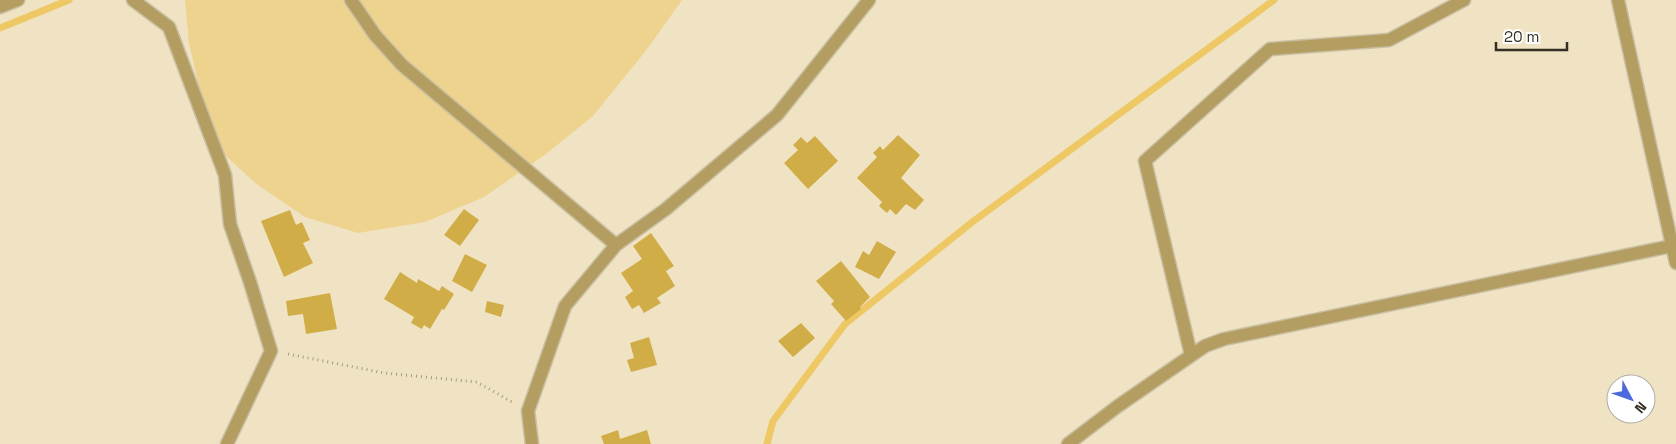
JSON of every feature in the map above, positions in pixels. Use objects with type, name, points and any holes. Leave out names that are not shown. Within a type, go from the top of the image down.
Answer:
[{"type":"street","points":[[0,7],[18,0]]},
{"type":"street","points":[[133,0],[169,27],[225,175],[230,224],[271,351],[227,444]]},
{"type":"street","points":[[351,0],[375,35],[402,65],[616,245]]},
{"type":"street","points":[[532,444],[528,411],[565,306],[616,245],[666,209],[777,116],[869,0]]},
{"type":"street","points":[[1191,355],[1145,161],[1270,49],[1389,40],[1464,0]]},
{"type":"street","points":[[1618,0],[1674,245],[1676,263]]},
{"type":"street","points":[[1068,444],[1191,355],[1205,346],[1224,339],[1674,245]]},
{"type":"path","points":[[271,351],[384,373],[477,382],[528,411]]},
{"type":"shaded area","points":[[185,0],[682,0],[648,48],[593,116],[546,154],[484,197],[425,222],[358,233],[305,217],[255,183],[212,143],[189,43]]},
{"type":"building","points":[[898,135],[920,155],[901,178],[924,200],[915,210],[906,204],[896,215],[890,209],[887,213],[879,206],[882,202],[857,178],[877,157],[873,153],[880,146],[883,150]]},
{"type":"building","points":[[815,136],[838,161],[808,189],[784,163],[798,150],[793,145],[801,137],[807,143]]},
{"type":"building","points":[[464,209],[479,220],[460,246],[444,235]]},
{"type":"building","points":[[290,210],[296,225],[302,222],[310,240],[303,243],[313,263],[284,277],[261,221]]},
{"type":"building","points":[[651,233],[674,266],[666,271],[675,286],[657,298],[661,303],[644,313],[639,305],[632,309],[625,297],[633,291],[621,273],[642,259],[633,246]]},
{"type":"building","points":[[877,241],[896,252],[879,279],[855,267],[863,251],[869,255]]},
{"type":"building","points":[[465,254],[487,265],[472,292],[452,281]]},
{"type":"building","points":[[841,261],[870,297],[860,307],[861,309],[846,321],[831,304],[834,301],[816,281]]},
{"type":"building","points":[[400,272],[417,283],[418,279],[439,291],[442,286],[454,294],[430,329],[424,325],[422,329],[411,323],[414,317],[384,299]]},
{"type":"building","points":[[330,293],[337,329],[306,334],[303,314],[288,316],[286,301]]},
{"type":"building","points":[[487,301],[504,305],[501,317],[485,312]]},
{"type":"building","points":[[801,323],[815,338],[793,357],[778,341]]},
{"type":"building","points":[[649,337],[657,365],[631,372],[627,360],[634,358],[630,343]]},
{"type":"building","points":[[618,430],[620,439],[647,430],[651,444],[604,444],[601,436]]},
{"type":"waterway","points":[[0,28],[69,0]]},
{"type":"waterway","points":[[767,444],[773,421],[845,324],[971,223],[1274,0]]}]
